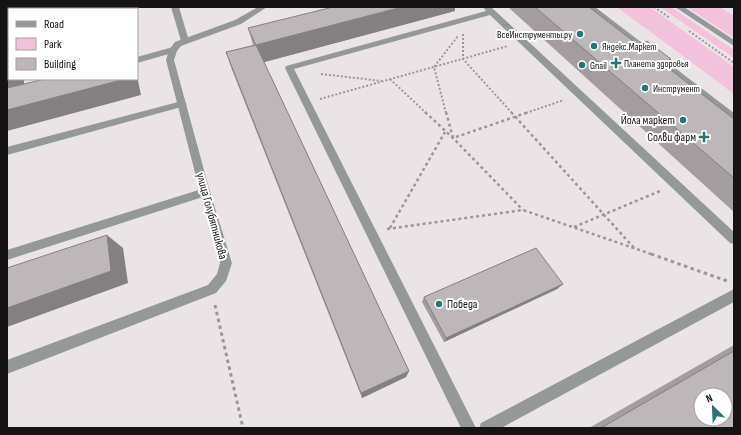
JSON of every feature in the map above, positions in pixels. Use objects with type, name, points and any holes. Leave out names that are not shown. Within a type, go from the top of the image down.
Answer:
[{"type":"street","points":[[175,7],[185,41]]},
{"type":"street","points":[[138,60],[173,50],[178,44],[238,22],[263,7]]},
{"type":"street","points":[[590,7],[734,118]]},
{"type":"street","points":[[679,7],[734,44]]},
{"type":"street","points":[[469,428],[289,68],[489,9],[734,239]]},
{"type":"street","name":"улица Голубятникова","points":[[173,50],[170,60],[205,192],[226,263],[222,277],[212,288]]},
{"type":"street","points":[[7,151],[182,104]]},
{"type":"street","points":[[7,255],[205,192]]},
{"type":"street","points":[[7,367],[212,288]]},
{"type":"street","points":[[486,428],[734,295]]},
{"type":"path","points":[[654,7],[672,20]]},
{"type":"path","points":[[684,28],[734,63]]},
{"type":"path","points":[[434,67],[463,29],[463,59],[635,249]]},
{"type":"path","points":[[306,102],[524,42]]},
{"type":"path","points":[[434,67],[453,138]]},
{"type":"path","points":[[291,71],[383,81]]},
{"type":"path","points":[[390,79],[453,138],[523,210],[734,283]]},
{"type":"path","points":[[453,138],[580,95]]},
{"type":"path","points":[[390,228],[446,132]]},
{"type":"path","points":[[574,228],[675,184]]},
{"type":"path","points":[[370,231],[523,210]]},
{"type":"path","points":[[212,288],[243,428]]},
{"type":"green space","points":[[617,7],[650,7],[734,67],[734,94]]},
{"type":"green space","points":[[660,7],[671,7],[734,50],[734,58]]},
{"type":"green space","points":[[687,7],[720,7],[734,16],[734,38]]},
{"type":"building","points":[[58,7],[90,7],[90,8]]},
{"type":"building","points":[[333,7],[402,7],[256,45],[248,28]]},
{"type":"building","points":[[535,7],[589,7],[637,44],[647,41],[671,59],[662,63],[734,119],[734,178]]},
{"type":"building","points":[[256,45],[409,371],[361,393],[226,52]]},
{"type":"building","points":[[8,50],[8,67],[7,67]]},
{"type":"building","points":[[41,80],[121,80],[7,110],[7,88]]},
{"type":"building","points":[[107,235],[111,271],[7,308],[7,268]]},
{"type":"building","points":[[536,248],[563,284],[446,338],[424,297]]},
{"type":"building","points":[[734,351],[734,428],[601,428]]},
{"type":"place","name":"ВсеИнструменты.ру","points":[[580,34]]},
{"type":"place","name":"Яндекс.Маркет","points":[[594,46]]},
{"type":"place","name":"Планета здоровья","points":[[616,63]]},
{"type":"place","name":"Gnail","points":[[582,65]]},
{"type":"place","name":"Инструмент","points":[[645,88]]},
{"type":"place","name":"Йола маркет","points":[[683,120]]},
{"type":"place","name":"Солви фарм","points":[[704,137]]},
{"type":"place","name":"Победа","points":[[439,304]]}]
